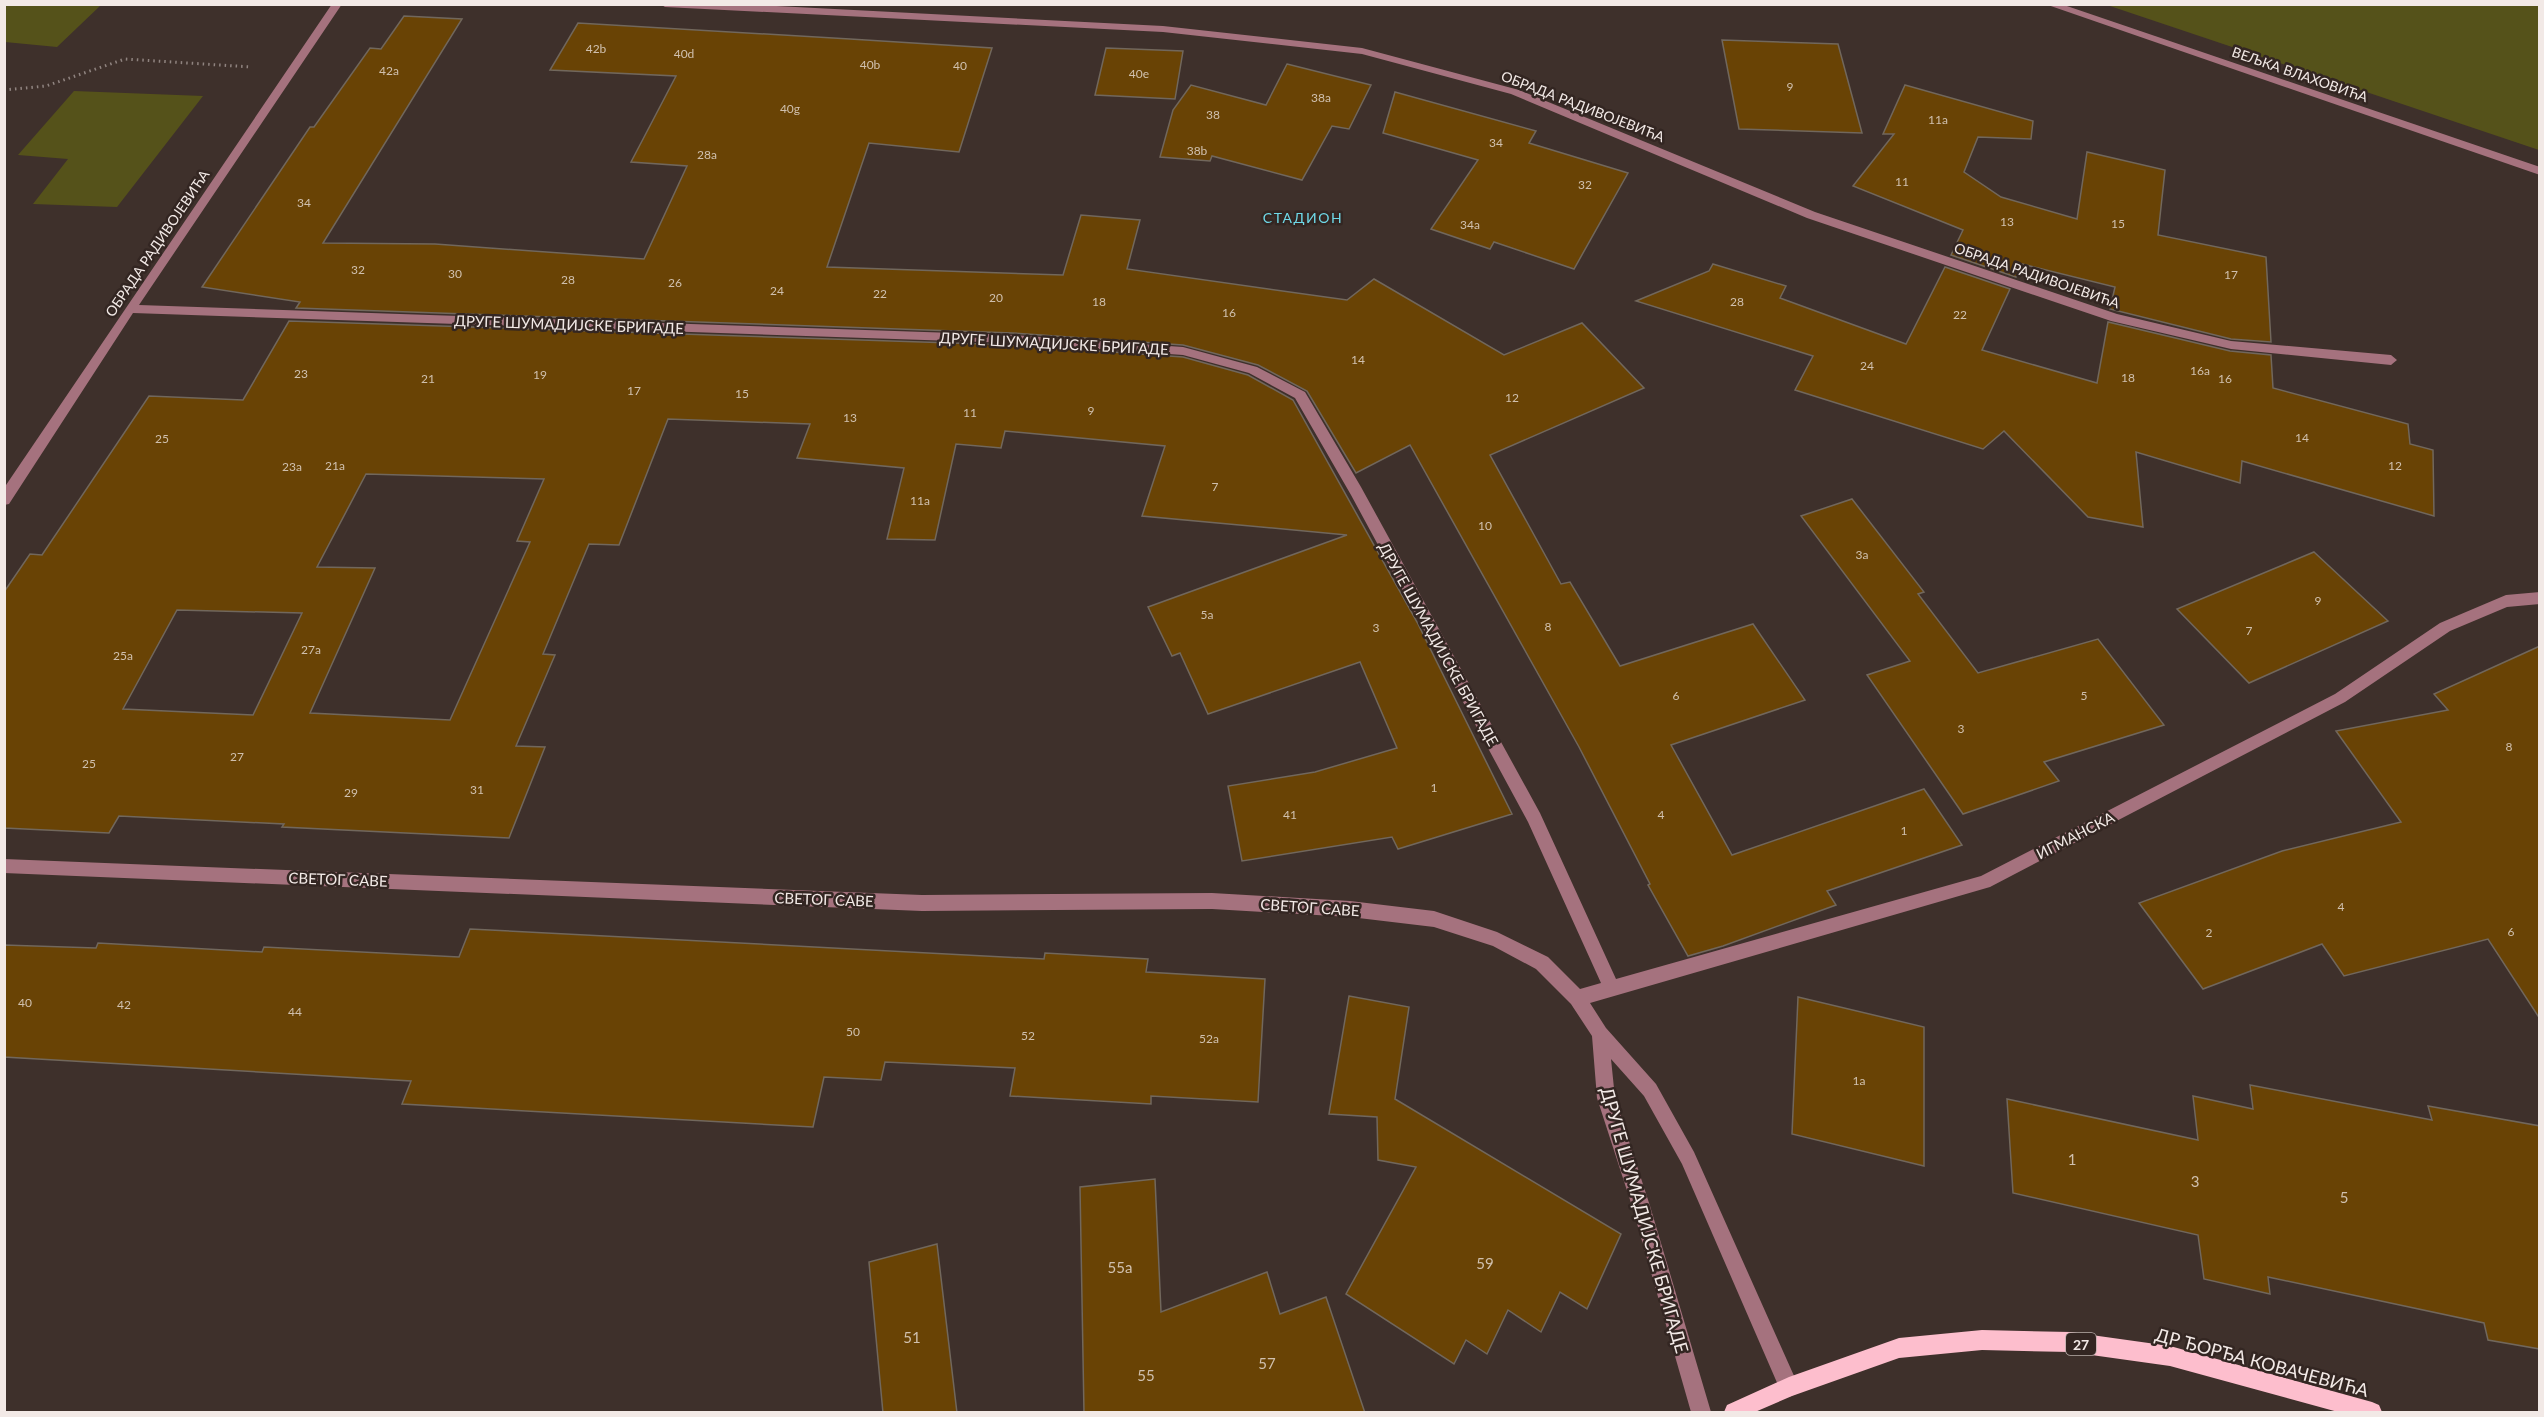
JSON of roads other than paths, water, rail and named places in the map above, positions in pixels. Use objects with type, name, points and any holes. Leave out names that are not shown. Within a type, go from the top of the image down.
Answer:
[{"type":"main road","name":"ДР ЂОРЂА КОВАЧЕВИЋА","points":[[1790,1387],[1899,1348],[1982,1340],[2070,1342],[2170,1356],[2372,1413]]},
{"type":"main road","name":"27","points":[[1734,1413],[1790,1387]]},
{"type":"street","name":"ОБРАДА РАДИВОЈЕВИЋА","points":[[4,500],[130,309],[337,4]]},
{"type":"street","name":"ОБРАДА РАДИВОЈЕВИЋА","points":[[665,4],[1162,29],[1362,51],[1515,92],[1811,215],[2115,318],[2231,345],[2391,360]]},
{"type":"street","name":"ВЕЉКА ВЛАХОВИЋА","points":[[2050,4],[2540,171]]},
{"type":"street","name":"ДРУГЕ ШУМАДИЈСКЕ БРИГАДЕ","points":[[130,309],[1013,339],[1184,351],[1252,370],[1300,394],[1534,818],[1612,988]]},
{"type":"street","name":"ИГМАНСКА","points":[[1577,998],[1984,882],[2340,698],[2445,627],[2506,601],[2540,598]]},
{"type":"street","name":"СВЕТОГ САВЕ","points":[[4,866],[922,903],[1212,901],[1350,909],[1434,919],[1497,940],[1542,963],[1577,998],[1600,1034]]},
{"type":"street","name":"ДРУГЕ ШУМАДИЈСКЕ БРИГАДЕ","points":[[1600,1034],[1650,1090],[1688,1158],[1790,1387]]},
{"type":"street","name":"ДРУГЕ ШУМАДИЈСКЕ БРИГАДЕ","points":[[1600,1034],[1606,1098],[1641,1206],[1701,1413]]},
{"type":"district","name":"СТАДИОН","points":[[1303,217]]}]
